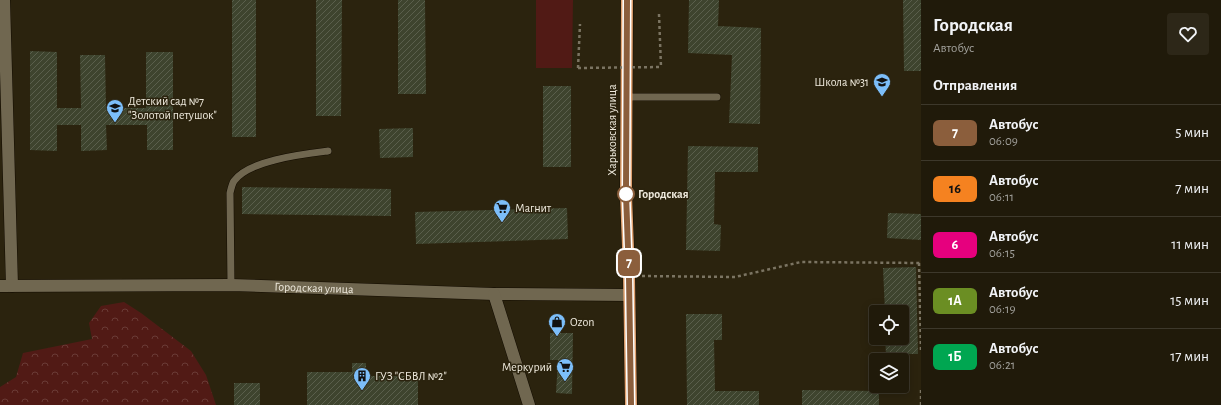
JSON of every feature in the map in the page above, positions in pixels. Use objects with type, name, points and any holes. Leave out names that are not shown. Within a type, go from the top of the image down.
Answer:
[{"type":"highway","name":"Харьковская улица","points":[[627,0],[626,194],[631,405]]},
{"type":"street","points":[[4,0],[12,286]]},
{"type":"street","name":"Городская улица","points":[[0,286],[231,285],[494,294],[629,296]]},
{"type":"street","points":[[494,294],[529,405]]},
{"type":"lane","points":[[626,97],[717,97]]},
{"type":"lane","points":[[231,285],[230,193],[234,182],[241,175],[253,168],[286,157],[328,151]]},
{"type":"path","points":[[580,24],[578,68],[661,67],[659,14]]},
{"type":"path","points":[[629,276],[736,277],[801,262],[920,263],[921,352]]},
{"type":"path","points":[[920,405],[921,387]]},
{"type":"green space","points":[[536,0],[573,0],[572,68],[536,68]]},
{"type":"green space","points":[[124,302],[191,351],[206,375],[216,405],[0,405],[0,387],[16,377],[23,353],[92,339],[89,323],[101,306]]},
{"type":"building","points":[[232,0],[256,0],[256,137],[232,137]]},
{"type":"building","points":[[316,0],[342,0],[341,116],[316,116]]},
{"type":"building","points":[[398,0],[425,0],[426,94],[398,94]]},
{"type":"building","points":[[689,0],[719,0],[718,26],[761,28],[760,124],[729,123],[732,55],[688,53]]},
{"type":"building","points":[[903,0],[921,0],[921,71],[904,71]]},
{"type":"building","points":[[30,51],[57,52],[57,108],[81,108],[80,55],[105,55],[106,108],[146,108],[146,52],[173,52],[173,150],[147,150],[147,125],[106,125],[107,150],[81,151],[81,125],[57,125],[57,151],[30,150]]},
{"type":"building","points":[[543,86],[571,86],[571,167],[543,167]]},
{"type":"building","points":[[413,128],[413,157],[380,158],[379,129]]},
{"type":"building","points":[[688,146],[758,147],[758,172],[715,172],[714,224],[721,225],[720,251],[686,250]]},
{"type":"building","points":[[242,187],[391,189],[391,216],[242,214]]},
{"type":"building","points":[[567,208],[568,239],[416,244],[415,212]]},
{"type":"building","points":[[888,213],[921,214],[921,240],[887,238]]},
{"type":"building","points":[[916,267],[918,354],[886,353],[885,345],[909,345],[909,305],[885,305],[883,268]]},
{"type":"building","points":[[686,314],[722,314],[722,340],[714,340],[715,391],[759,391],[759,405],[687,405]]},
{"type":"building","points":[[550,333],[573,333],[572,394],[556,393],[558,360],[550,360]]},
{"type":"building","name":"ГУЗ \"СБВЛ №2\"","points":[[352,363],[366,363],[366,376],[418,376],[418,405],[307,405],[307,372],[352,372]]},
{"type":"building","points":[[234,383],[260,383],[260,405],[234,405]]},
{"type":"building","points":[[802,390],[869,391],[869,393],[879,393],[879,405],[802,405]]},
{"type":"bus line","name":"7","points":[[627,0],[626,194],[631,405]]},
{"type":"place","name":"Школа №31","points":[[882,97]]},
{"type":"place","name":"Детский сад №7 \"Золотой петушок\"","points":[[115,123]]},
{"type":"place","name":"Городская","points":[[626,194]]},
{"type":"place","name":"Магнит","points":[[502,223]]},
{"type":"place","name":"Ozon","points":[[557,337]]},
{"type":"place","name":"Меркурий","points":[[565,382]]},
{"type":"place","name":"ГУЗ \"СБВЛ №2\"","points":[[362,391]]}]
